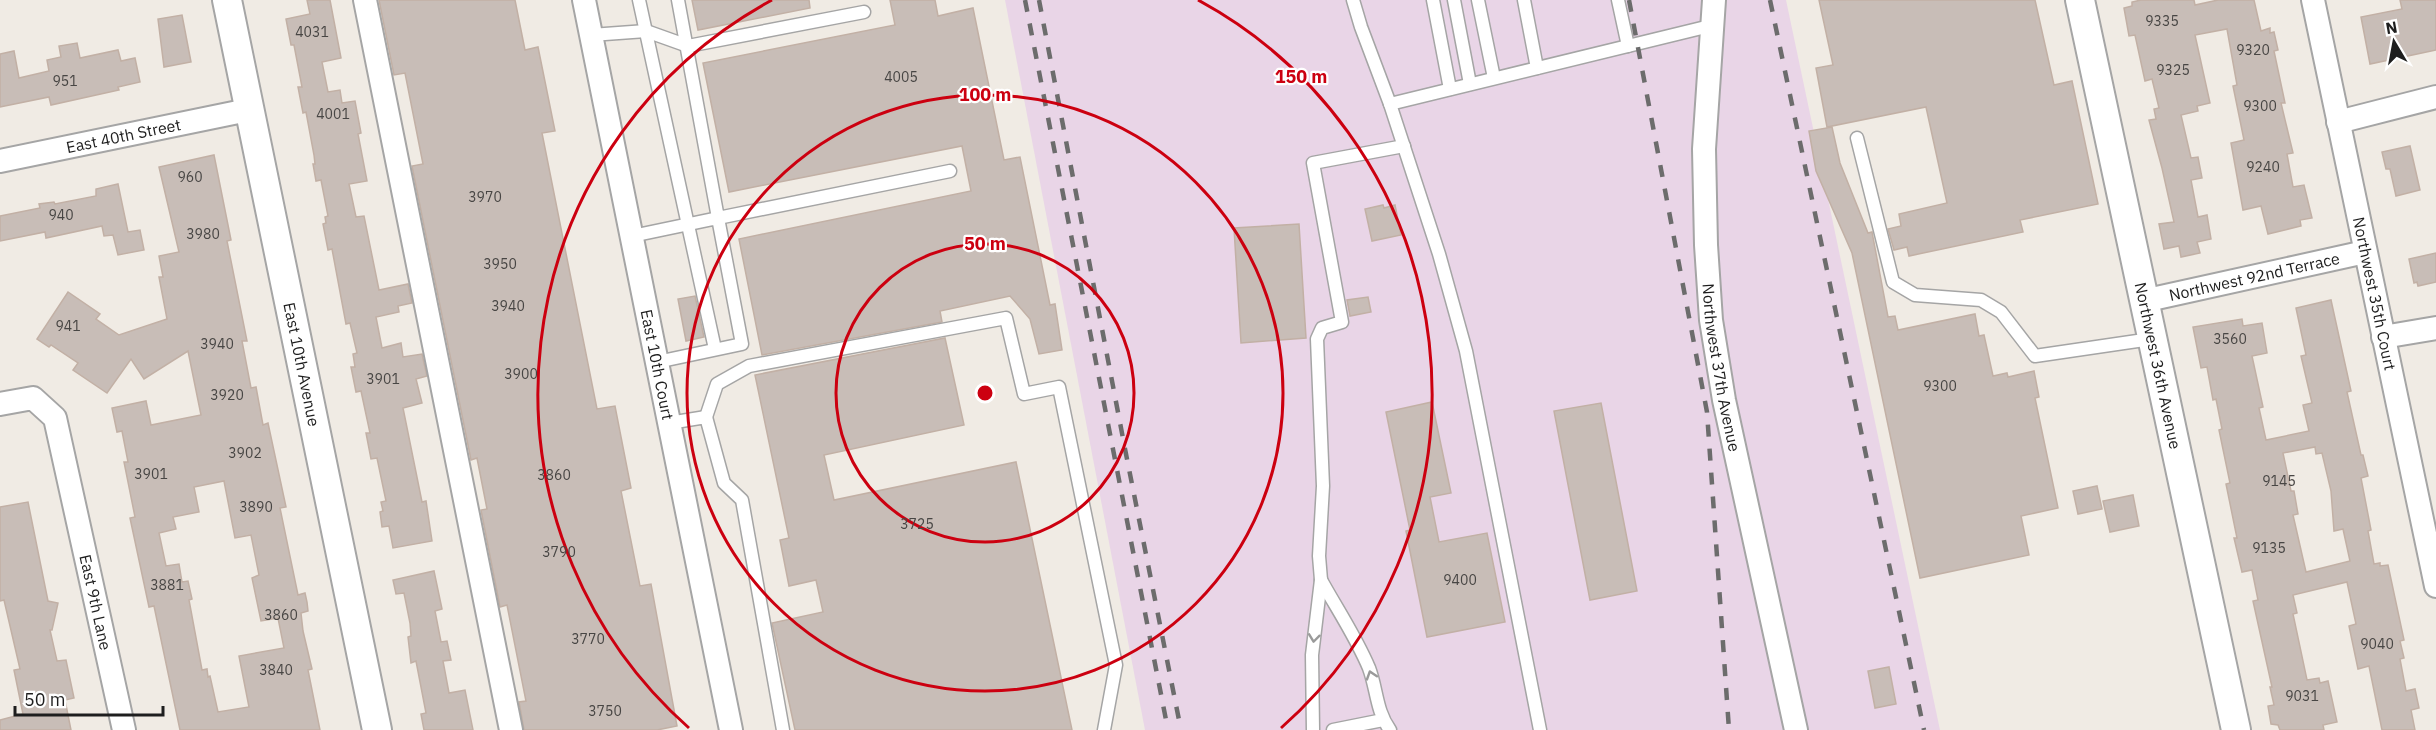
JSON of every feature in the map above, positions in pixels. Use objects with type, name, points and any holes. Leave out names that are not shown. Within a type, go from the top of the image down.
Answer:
[{"type":"street","name":"East 10th Avenue","points":[[227,0],[377,730]]},
{"type":"street","points":[[364,0],[511,730]]},
{"type":"street","name":"East 10th Court","points":[[584,0],[731,730]]},
{"type":"street","name":"Northwest 37th Avenue","points":[[1714,0],[1704,149],[1706,245],[1711,320],[1724,400],[1796,730]]},
{"type":"street","name":"Northwest 36th Avenue","points":[[2080,0],[2236,730]]},
{"type":"street","name":"Northwest 35th Court","points":[[2313,0],[2436,586]]},
{"type":"street","points":[[2338,122],[2436,97]]},
{"type":"street","name":"East 40th Street","points":[[0,161],[248,110]]},
{"type":"street","name":"Northwest 92nd Terrace","points":[[2143,301],[2365,252]]},
{"type":"street","points":[[2383,337],[2436,328]]},
{"type":"street","name":"East 9th Lane","points":[[0,404],[33,398],[55,418],[124,730]]},
{"type":"lane","points":[[639,0],[715,349]]},
{"type":"lane","points":[[657,362],[742,344],[678,0]]},
{"type":"lane","points":[[1353,0],[1367,46],[1404,146],[1449,286],[1466,351],[1540,730]]},
{"type":"lane","points":[[1432,0],[1450,89]]},
{"type":"lane","points":[[1454,0],[1470,84]]},
{"type":"lane","points":[[1478,0],[1494,78]]},
{"type":"lane","points":[[1524,0],[1537,68]]},
{"type":"lane","points":[[1618,0],[1628,46]]},
{"type":"lane","points":[[591,35],[646,31],[688,46],[864,12]]},
{"type":"lane","points":[[1390,104],[1714,25]]},
{"type":"lane","points":[[1857,138],[1893,282],[1915,295],[1982,300],[2001,312],[2035,356],[2151,339]]},
{"type":"lane","points":[[1313,730],[1312,655],[1321,580],[1319,556],[1323,469],[1317,339],[1322,328],[1342,322],[1313,163],[1404,146]]},
{"type":"lane","points":[[632,236],[950,171]]},
{"type":"lane","points":[[783,730],[742,500],[724,483],[706,417],[717,384],[749,366],[1006,318],[1024,394],[1059,387],[1116,665],[1104,730]]},
{"type":"lane","points":[[669,423],[706,417]]},
{"type":"lane","points":[[1321,580],[1369,669],[1386,725],[1334,730]]},
{"type":"shaded area","points":[[1005,0],[1786,0],[1940,730],[1145,730]]},
{"type":"building","points":[[307,0],[330,0],[341,58],[322,62],[328,92],[340,90],[342,103],[355,101],[361,133],[358,134],[367,181],[349,184],[356,217],[364,216],[379,290],[408,284],[412,303],[398,306],[399,312],[376,317],[382,348],[401,343],[403,357],[422,354],[427,376],[416,379],[422,403],[403,408],[422,502],[426,501],[432,541],[393,548],[389,526],[382,527],[381,502],[386,501],[377,458],[371,459],[366,433],[370,433],[361,391],[356,392],[351,367],[355,367],[353,354],[357,353],[350,323],[346,324],[332,249],[328,250],[323,224],[326,223],[325,217],[328,216],[321,180],[316,181],[306,112],[303,113],[298,87],[302,87],[294,45],[291,45],[286,19],[310,14]]},
{"type":"building","points":[[379,0],[515,0],[525,50],[538,47],[555,131],[542,133],[597,409],[615,406],[631,488],[621,491],[640,586],[651,584],[677,726],[657,730],[524,730],[519,702],[526,701],[507,605],[500,607],[481,510],[487,509],[477,458],[471,460],[412,166],[423,164],[405,73],[394,75]]},
{"type":"building","points":[[692,0],[809,0],[810,8],[698,30]]},
{"type":"building","points":[[890,0],[935,0],[938,16],[973,8],[1004,160],[1020,157],[1050,305],[1055,304],[1062,350],[1039,354],[1030,319],[1010,296],[940,311],[942,322],[762,355],[739,239],[971,191],[962,146],[729,192],[703,63],[895,25]]},
{"type":"building","points":[[1819,0],[2035,0],[2054,85],[2072,81],[2098,204],[2020,220],[2023,232],[1909,256],[1907,247],[1894,250],[1888,229],[1901,226],[1899,214],[1947,203],[1926,107],[1827,127],[1816,68],[1833,65]]},
{"type":"building","points":[[2194,0],[2195,5],[2218,0],[2254,0],[2261,31],[2270,28],[2270,33],[2274,32],[2278,50],[2274,51],[2285,103],[2281,103],[2293,153],[2287,154],[2293,187],[2304,185],[2312,218],[2300,220],[2301,226],[2268,234],[2261,206],[2243,210],[2231,143],[2244,140],[2233,86],[2237,85],[2227,29],[2195,35],[2210,103],[2197,106],[2198,111],[2181,115],[2191,158],[2198,157],[2202,178],[2191,180],[2198,217],[2207,215],[2211,239],[2197,242],[2200,253],[2181,257],[2179,246],[2164,249],[2159,224],[2174,222],[2149,120],[2156,119],[2154,109],[2159,108],[2152,79],[2145,81],[2135,35],[2129,36],[2124,8],[2132,6],[2132,2]]},
{"type":"building","points":[[2400,0],[2436,0],[2436,50],[2370,64],[2361,17],[2402,9]]},
{"type":"building","points":[[182,15],[191,62],[164,67],[158,19]]},
{"type":"building","points":[[77,43],[80,58],[118,50],[121,61],[135,58],[140,82],[118,87],[119,90],[51,105],[49,97],[0,107],[0,54],[14,51],[19,78],[49,71],[47,60],[61,57],[59,46]]},
{"type":"building","points":[[1832,127],[1840,163],[1868,233],[1872,232],[1888,317],[1895,316],[1898,330],[1975,314],[1979,336],[1984,335],[1993,376],[2007,373],[2008,377],[2034,371],[2039,397],[2035,398],[2058,508],[2021,516],[2029,555],[1920,578],[1852,253],[1816,171],[1809,131]]},
{"type":"building","points":[[2410,146],[2420,190],[2396,196],[2390,169],[2386,169],[2382,152]]},
{"type":"building","points":[[214,155],[231,240],[227,241],[247,341],[242,341],[251,388],[256,387],[263,425],[268,423],[286,507],[280,508],[298,595],[305,593],[307,602],[308,611],[301,613],[312,669],[308,670],[320,730],[180,730],[154,606],[149,607],[130,518],[135,517],[124,462],[128,462],[122,431],[117,432],[112,408],[146,401],[151,425],[201,415],[188,351],[144,379],[131,359],[107,393],[73,370],[78,363],[51,345],[49,347],[37,339],[68,292],[100,314],[96,319],[119,335],[167,319],[159,277],[163,277],[159,256],[179,252],[159,167]],"holes":[[[224,481],[235,538],[251,535],[259,575],[252,578],[261,621],[278,618],[284,648],[239,656],[249,707],[218,712],[210,676],[208,677],[207,669],[202,670],[189,600],[192,599],[188,581],[182,582],[179,564],[166,566],[159,533],[176,529],[173,517],[199,512],[194,487]]]},
{"type":"building","points":[[118,184],[128,232],[140,230],[144,250],[118,255],[113,235],[104,236],[102,226],[46,238],[45,232],[0,241],[0,216],[40,208],[39,204],[54,202],[55,204],[96,196],[96,189]]},
{"type":"building","points":[[1383,205],[1384,208],[1395,205],[1401,235],[1372,241],[1365,209]]},
{"type":"building","points":[[1299,224],[1306,338],[1241,343],[1234,228]]},
{"type":"building","points":[[2436,253],[2436,282],[2418,286],[2417,282],[2414,283],[2409,259]]},
{"type":"building","points":[[695,296],[704,337],[686,341],[678,299]]},
{"type":"building","points":[[1368,297],[1371,312],[1350,316],[1347,300]]},
{"type":"building","points":[[2331,300],[2351,391],[2347,392],[2368,476],[2361,478],[2371,530],[2368,531],[2374,564],[2388,565],[2404,640],[2400,641],[2404,658],[2400,659],[2406,691],[2415,689],[2419,708],[2411,710],[2415,730],[2382,730],[2369,666],[2358,669],[2349,626],[2356,624],[2347,582],[2293,595],[2297,613],[2293,614],[2307,680],[2319,678],[2320,683],[2328,681],[2337,722],[2323,725],[2324,730],[2280,730],[2278,725],[2271,724],[2268,706],[2274,705],[2270,687],[2272,687],[2253,601],[2258,600],[2252,570],[2242,572],[2234,538],[2237,538],[2226,484],[2230,483],[2219,430],[2222,429],[2216,399],[2213,400],[2207,367],[2201,368],[2193,327],[2242,319],[2243,326],[2262,323],[2267,353],[2252,356],[2263,407],[2259,408],[2266,440],[2309,431],[2303,405],[2312,403],[2301,356],[2306,355],[2296,308]],"holes":[[[2315,447],[2316,454],[2322,453],[2331,491],[2334,531],[2343,529],[2350,561],[2306,572],[2293,515],[2298,514],[2294,491],[2291,491],[2283,453]]]},
{"type":"building","points":[[945,338],[964,425],[824,455],[834,500],[1016,462],[1072,730],[795,730],[772,623],[823,612],[816,580],[789,586],[780,540],[789,538],[755,375]]},
{"type":"building","points":[[1432,402],[1451,493],[1430,497],[1439,542],[1487,533],[1505,622],[1427,637],[1406,531],[1410,530],[1386,412]]},
{"type":"building","points":[[1601,403],[1637,591],[1590,600],[1554,411]]},
{"type":"building","points":[[2097,486],[2102,509],[2078,514],[2073,491]]},
{"type":"building","points":[[2133,495],[2139,526],[2110,532],[2103,501]]},
{"type":"building","points":[[28,502],[48,601],[58,603],[52,630],[50,630],[57,661],[66,660],[74,698],[65,700],[71,730],[0,730],[0,720],[23,714],[14,670],[20,669],[4,600],[0,601],[0,507]]},
{"type":"building","points":[[434,571],[442,609],[435,611],[441,642],[447,641],[451,660],[443,661],[449,693],[465,690],[473,730],[424,730],[421,714],[426,713],[416,661],[411,663],[408,637],[411,636],[410,623],[404,593],[396,594],[393,580]]},
{"type":"building","points":[[1889,667],[1896,704],[1875,708],[1868,671]]},
{"type":"railway","points":[[1025,0],[1168,730]]},
{"type":"railway","points":[[1039,0],[1181,730]]},
{"type":"railway","points":[[1629,0],[1707,412],[1729,730]]},
{"type":"railway","points":[[1770,0],[1924,730]]}]
